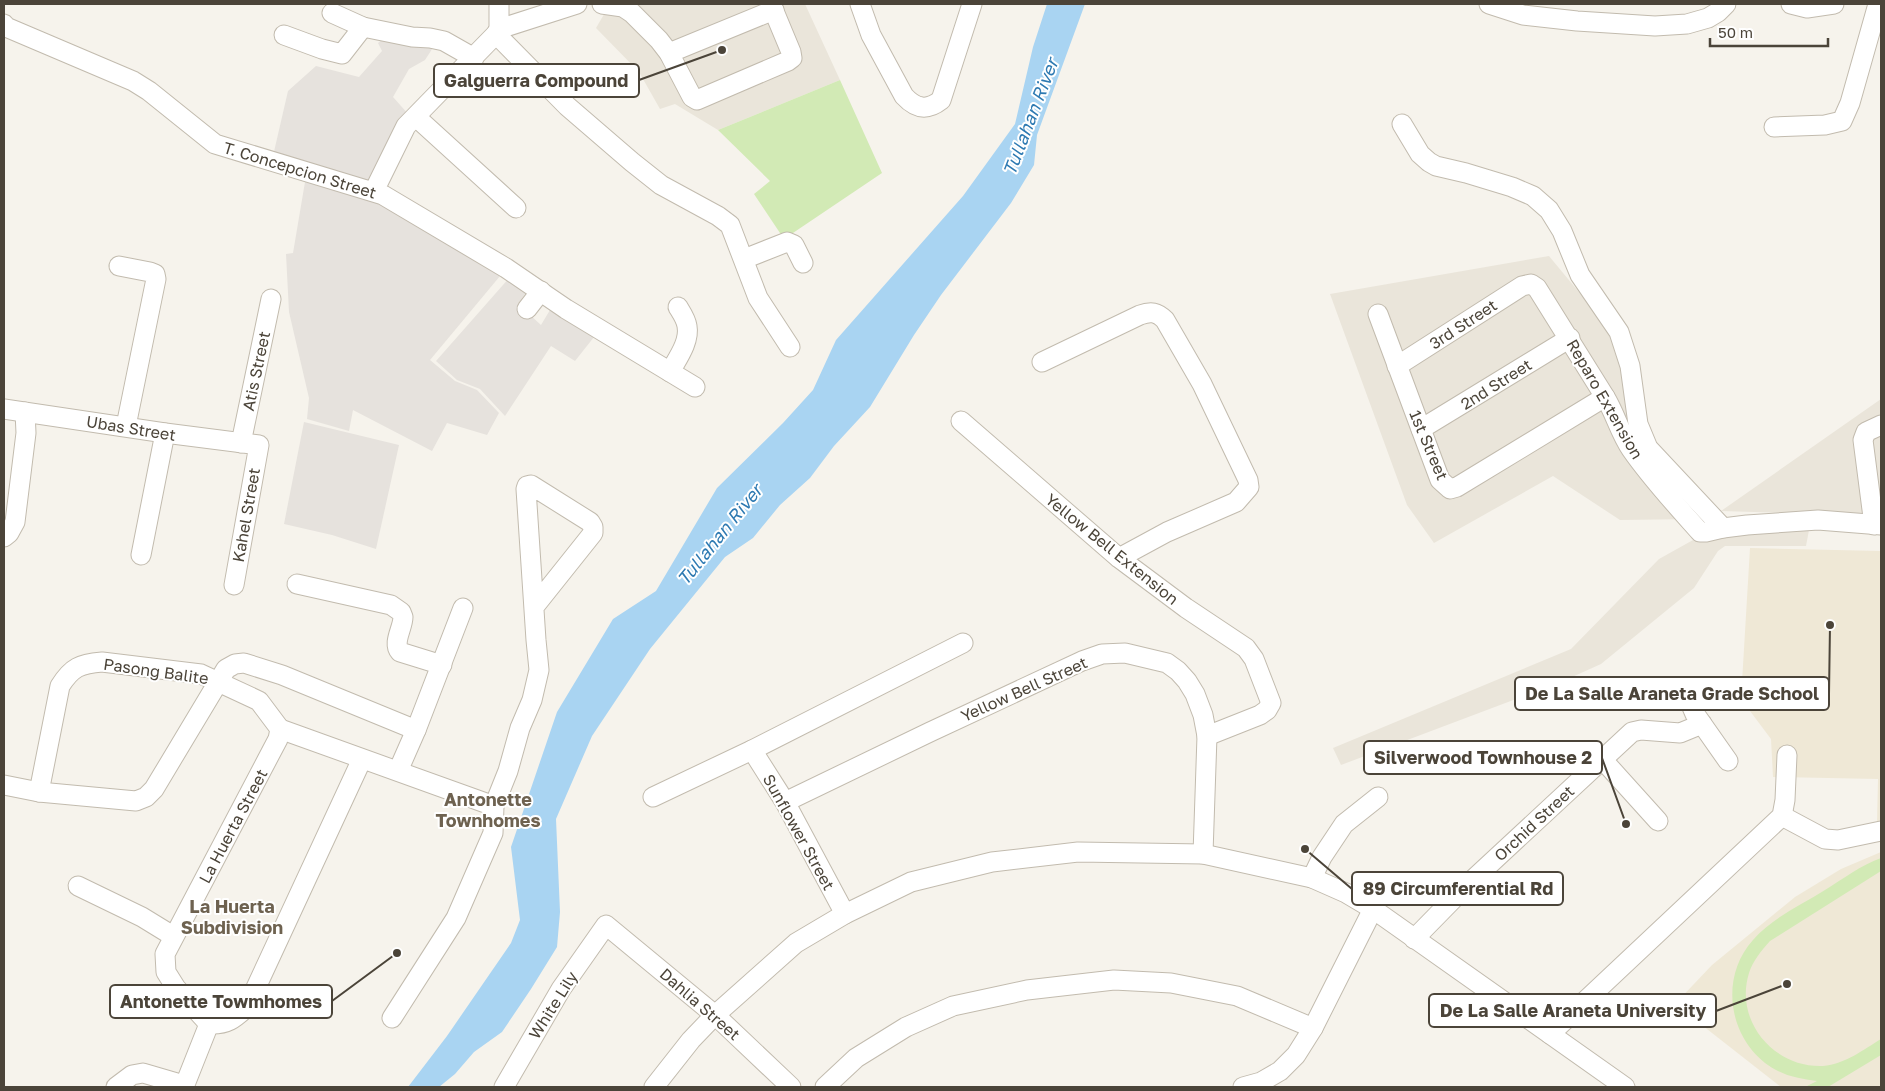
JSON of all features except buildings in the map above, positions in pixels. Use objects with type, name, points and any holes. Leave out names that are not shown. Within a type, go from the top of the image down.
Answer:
[{"type":"street","points":[[499,4],[498,32],[567,106],[661,185],[724,219],[730,225],[758,298],[790,347]]},
{"type":"street","points":[[374,191],[406,126],[498,32],[577,4]]},
{"type":"street","points":[[602,4],[627,6],[660,40],[692,97],[696,100],[792,58],[792,52],[773,7],[669,53]]},
{"type":"street","points":[[860,4],[871,35],[904,96],[911,104],[920,108],[933,107],[941,100],[972,4]]},
{"type":"street","points":[[1489,4],[1523,16],[1656,26],[1687,24],[1708,18],[1726,4]]},
{"type":"street","points":[[1791,4],[1807,8],[1834,4]]},
{"type":"street","points":[[1774,127],[1825,125],[1842,121],[1850,103],[1878,4]]},
{"type":"street","points":[[332,13],[363,27],[412,38],[430,38],[444,41],[474,58]]},
{"type":"street","name":"T. Concepcion Street","points":[[4,24],[6,27],[133,81],[149,91],[215,144],[374,191],[506,268],[566,309],[695,388]]},
{"type":"street","points":[[284,35],[342,54],[363,27]]},
{"type":"street","points":[[416,116],[516,208]]},
{"type":"street","points":[[1402,124],[1420,154],[1428,162],[1533,196],[1549,210],[1562,231],[1580,275],[1618,332],[1630,366],[1638,424],[1648,448],[1723,528]]},
{"type":"street","points":[[744,259],[788,242],[794,245],[803,263]]},
{"type":"street","points":[[119,266],[150,272],[155,274],[156,279],[126,426]]},
{"type":"street","name":"Reparo Extension","points":[[1532,284],[1537,288],[1570,338],[1606,397],[1629,447],[1682,513],[1700,532],[1747,524],[1818,520],[1878,525]]},
{"type":"street","name":"3rd Street","points":[[1397,366],[1522,286],[1532,284]]},
{"type":"street","points":[[527,309],[541,292]]},
{"type":"street","name":"Atis Street","points":[[250,444],[270,299]]},
{"type":"street","points":[[670,372],[681,352],[687,326],[678,306]]},
{"type":"street","points":[[1042,362],[1140,315],[1149,312],[1159,314],[1165,320],[1202,384],[1248,480],[1248,487],[1236,502],[1167,532],[1119,558]]},
{"type":"street","name":"1st Street","points":[[1378,314],[1440,480],[1450,489],[1457,487],[1606,397]]},
{"type":"street","name":"2nd Street","points":[[1422,429],[1570,338]]},
{"type":"street","name":"Ubas Street","points":[[4,409],[250,444]]},
{"type":"street","points":[[4,537],[9,533],[15,522],[26,434],[25,412]]},
{"type":"street","name":"Yellow Bell Extension","points":[[961,421],[1119,558],[1186,608],[1246,648],[1254,658],[1271,703],[1267,710],[1260,715],[1207,736]]},
{"type":"street","points":[[1878,525],[1863,440],[1866,432],[1881,425]]},
{"type":"street","points":[[141,555],[165,433]]},
{"type":"street","name":"Kahel Street","points":[[234,586],[250,444]]},
{"type":"street","points":[[392,1018],[456,918],[493,832],[494,806],[508,771],[520,728],[532,700],[540,670],[534,607],[526,489],[527,486],[531,485],[590,522],[594,533],[534,607]]},
{"type":"street","points":[[297,584],[391,606],[401,612],[403,617],[397,643],[398,650],[442,665]]},
{"type":"street","points":[[398,771],[442,665],[463,608]]},
{"type":"street","points":[[653,797],[752,750],[963,643]]},
{"type":"street","name":"Yellow Bell Street","points":[[784,802],[1082,661],[1102,654],[1126,653],[1167,663],[1187,680],[1195,694],[1203,715],[1207,736],[1203,854]]},
{"type":"street","name":"Pasong Balite","points":[[219,681],[201,674],[102,662],[88,663],[76,667],[67,675],[60,686],[39,792],[136,801],[146,797],[154,789],[219,681],[226,668],[235,664],[244,663],[282,675],[416,730]]},
{"type":"street","points":[[219,681],[259,701],[280,729],[494,806]]},
{"type":"street","points":[[1697,693],[1692,707],[1728,761]]},
{"type":"street","name":"Orchid Street","points":[[1414,939],[1466,887],[1632,732],[1641,730],[1686,732],[1702,724]]},
{"type":"street","name":"La Huerta Street","points":[[209,1024],[176,988],[166,972],[165,954],[272,752],[280,729]]},
{"type":"street","name":"Sunflower Street","points":[[752,750],[784,802],[845,914]]},
{"type":"street","points":[[1550,1034],[1782,816],[1786,800],[1787,755]]},
{"type":"street","points":[[116,1087],[132,1075],[143,1073],[184,1086],[209,1024],[221,1025],[234,1019],[247,1007],[362,759]]},
{"type":"street","points":[[1602,759],[1658,822]]},
{"type":"street","points":[[4,785],[39,792]]},
{"type":"street","points":[[1312,878],[1322,857],[1344,824],[1378,797]]},
{"type":"street","points":[[1782,816],[1826,839],[1838,840],[1881,831]]},
{"type":"street","points":[[654,1087],[690,1040],[715,1014],[796,943],[845,914],[911,882],[992,862],[1078,852],[1203,854],[1312,878],[1346,893],[1373,909],[1626,1087]]},
{"type":"street","points":[[78,886],[142,916],[173,936]]},
{"type":"street","points":[[1243,1087],[1260,1082],[1280,1071],[1296,1055],[1313,1028],[1373,909]]},
{"type":"street","name":"Dahlia Street","points":[[606,925],[715,1014],[791,1087]]},
{"type":"street","name":"White Lily","points":[[504,1087],[561,989],[606,925]]},
{"type":"street","points":[[825,1087],[856,1058],[906,1027],[953,1006],[1027,990],[1114,980],[1203,988],[1237,996],[1313,1028]]},
{"type":"shaded area","points":[[610,4],[805,4],[840,80],[718,130],[675,104],[660,109],[639,72],[596,28]]},
{"type":"shaded area","points":[[392,32],[434,46],[425,60],[409,69],[393,97],[409,115],[375,187],[273,156],[288,91],[316,66],[359,77],[382,51],[378,43]]},
{"type":"shaded area","points":[[305,182],[371,195],[505,270],[430,360],[455,381],[477,390],[499,413],[487,435],[447,423],[432,451],[353,410],[349,431],[307,419],[309,398],[289,312],[286,254],[293,253]]},
{"type":"shaded area","points":[[1549,256],[1597,314],[1619,353],[1628,421],[1647,462],[1695,519],[1620,520],[1553,476],[1434,543],[1407,505],[1330,294]]},
{"type":"shaded area","points":[[510,277],[527,291],[518,304],[541,325],[550,310],[563,311],[598,332],[575,361],[551,346],[505,416],[480,389],[457,380],[436,361]]},
{"type":"shaded area","points":[[1881,399],[1881,521],[1786,513],[1721,511]]},
{"type":"shaded area","points":[[304,422],[399,445],[376,549],[332,535],[284,524]]},
{"type":"shaded area","points":[[1711,530],[1809,530],[1806,546],[1725,546],[1718,551],[1694,588],[1601,664],[1561,682],[1341,765],[1333,748],[1571,649],[1659,559]]},
{"type":"shaded area","points":[[1750,548],[1881,551],[1881,823],[1877,823],[1878,779],[1773,777],[1771,739],[1741,699]]},
{"type":"shaded area","points":[[1881,852],[1881,1087],[1781,1087],[1675,1004],[1712,965],[1795,897],[1841,869]]},
{"type":"green space","points":[[840,80],[882,173],[784,239],[754,194],[770,181],[718,130]]},
{"type":"green space","points":[[1881,858],[1881,871],[1770,941],[1758,956],[1749,973],[1746,991],[1747,1008],[1753,1024],[1762,1038],[1774,1050],[1789,1059],[1805,1065],[1831,1065],[1854,1056],[1881,1039],[1881,1055],[1828,1087],[1805,1087],[1817,1081],[1791,1076],[1776,1070],[1760,1059],[1748,1045],[1739,1028],[1734,1011],[1732,992],[1735,974],[1742,956],[1753,940],[1769,925],[1859,868]]},
{"type":"water","name":"Tullahan River","points":[[1047,4],[1085,4],[1037,135],[1034,165],[1011,203],[941,295],[870,407],[834,446],[810,478],[780,505],[753,538],[725,557],[650,649],[592,736],[556,819],[560,912],[557,947],[502,1032],[474,1052],[455,1074],[439,1087],[408,1087],[447,1036],[511,943],[520,920],[511,847],[557,712],[613,619],[656,591],[717,488],[783,423],[813,390],[836,340],[963,196],[1015,124],[1033,47]]},
{"type":"place","name":"Galguerra Compound","points":[[722,50]]},
{"type":"place","name":"De La Salle Araneta Grade School","points":[[1830,625]]},
{"type":"place","name":"Silverwood Townhouse 2","points":[[1626,824]]},
{"type":"place","name":"89 Circumferential Rd","points":[[1305,849]]},
{"type":"place","name":"Antonette Towmhomes","points":[[397,953]]},
{"type":"place","name":"De La Salle Araneta University","points":[[1787,984]]},
{"type":"district","name":"Antonette Townhomes","points":[[488,810]]},
{"type":"district","name":"La Huerta Subdivision","points":[[232,918]]}]
